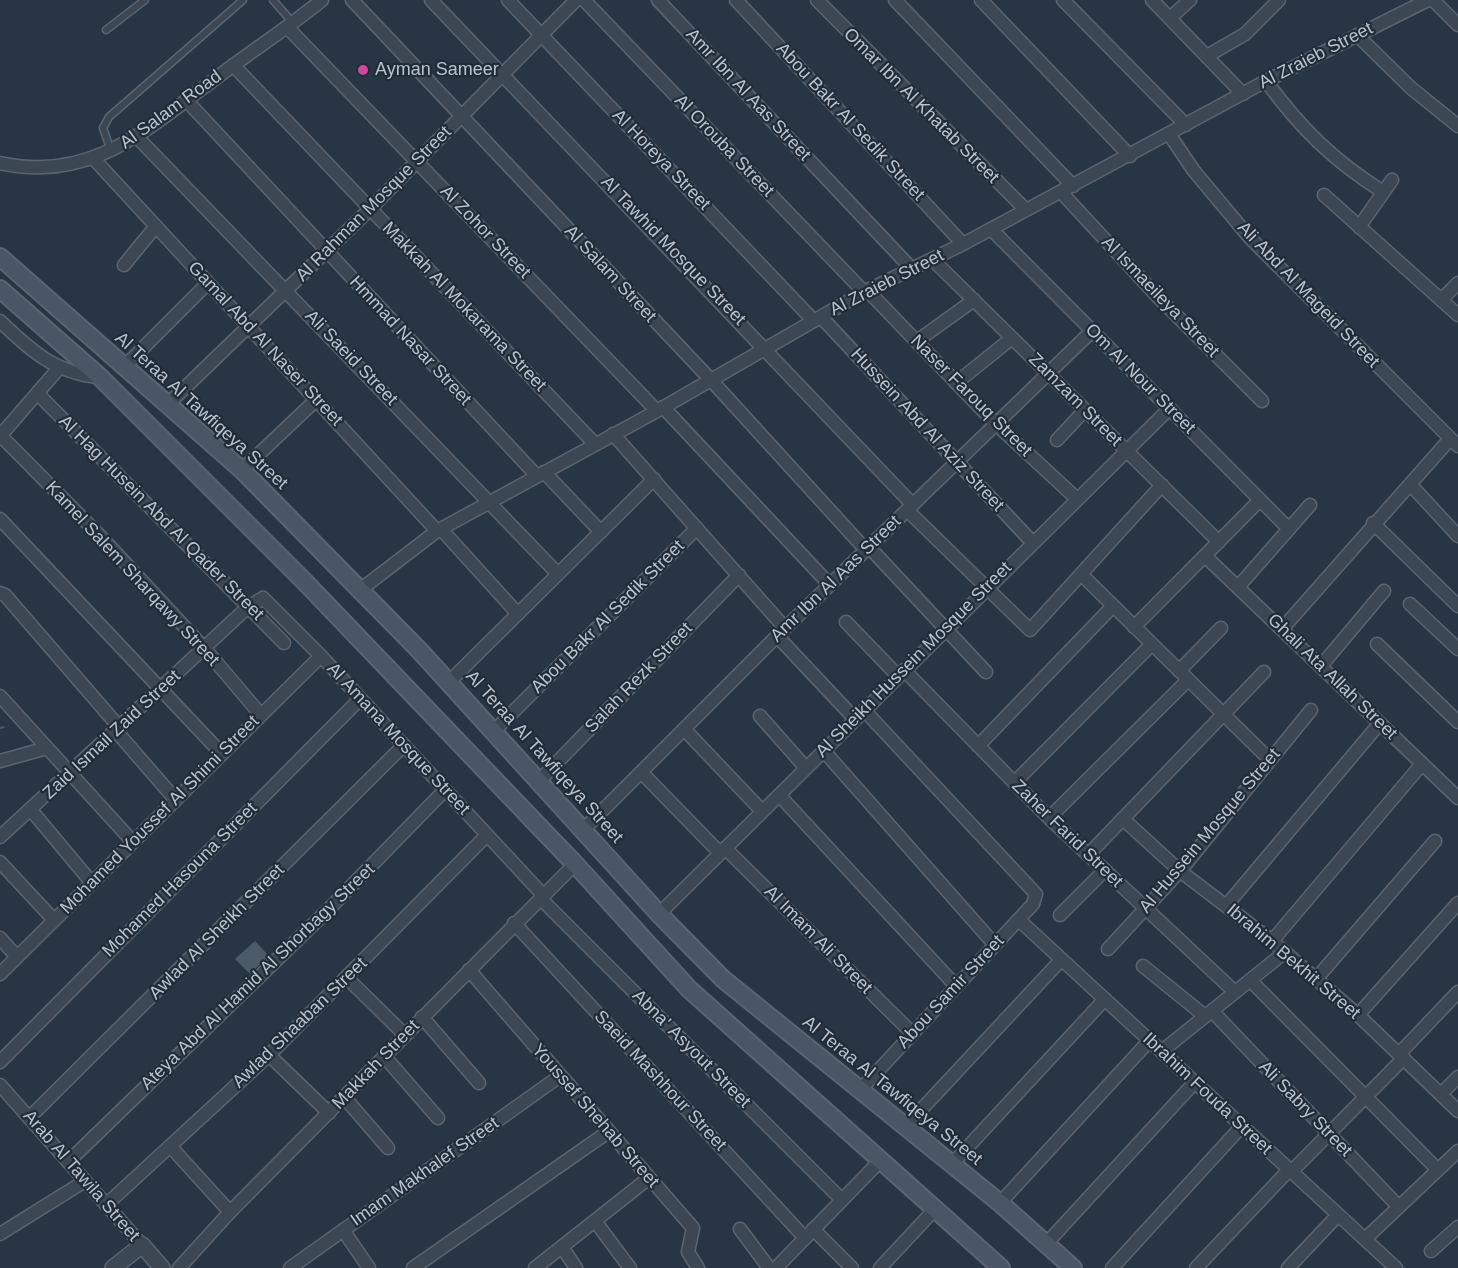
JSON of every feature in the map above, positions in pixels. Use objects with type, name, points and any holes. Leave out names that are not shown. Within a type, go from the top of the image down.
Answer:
[{"type":"main road","name":"Al Teraa Al Tawfiqeya Street","points":[[0,257],[242,470],[449,682],[659,914],[723,979],[1000,1203],[1073,1268]]},
{"type":"main road","points":[[0,289],[100,377],[305,582],[575,864],[690,989],[743,1040],[882,1159],[1001,1268]]},
{"type":"street","name":"Al Salam Road","points":[[0,163],[48,168],[80,163],[112,151],[137,137],[321,0]]},
{"type":"street","name":"Al Salam Street","points":[[352,0],[711,380],[867,549]]},
{"type":"street","name":"Al Tawhid Mosque Street","points":[[431,0],[766,348],[986,589],[1030,630],[1082,575]]},
{"type":"street","name":"Al Horeya Street","points":[[508,0],[818,319]]},
{"type":"street","name":"Al Rahman Mosque Street","points":[[167,405],[370,209],[576,0]]},
{"type":"street","name":"Al Orouba Street","points":[[584,0],[866,291]]},
{"type":"street","name":"Amr Ibn Al Aas Street","points":[[658,0],[912,269]]},
{"type":"street","name":"Abou Bakr Al Sedik Street","points":[[736,0],[963,244]]},
{"type":"street","name":"Omar Ibn Al Khatab Street","points":[[817,0],[1026,210]]},
{"type":"street","points":[[895,0],[1073,186]]},
{"type":"street","points":[[981,0],[1130,156]]},
{"type":"street","points":[[1063,0],[1186,125]]},
{"type":"street","points":[[1152,0],[1243,94]]},
{"type":"street","points":[[1170,18],[1190,0]]},
{"type":"street","points":[[1207,56],[1245,34],[1280,0]]},
{"type":"street","name":"Al Zraieb Street","points":[[360,590],[439,530],[660,409],[866,291],[963,244],[1266,81],[1428,0]]},
{"type":"street","points":[[1433,0],[1458,25]]},
{"type":"street","name":"Al Zohor Street","points":[[290,25],[417,162],[830,585]]},
{"type":"street","points":[[1357,35],[1412,88],[1458,126]]},
{"type":"street","name":"Makkah Al Mokarama Street","points":[[233,65],[595,444]]},
{"type":"street","points":[[1266,81],[1290,114],[1317,144],[1348,170],[1383,192]]},
{"type":"street","name":"Hmmad Nasar Street","points":[[186,100],[326,252],[541,474],[601,532]]},
{"type":"street","name":"Ali Abd Al Mageid Street","points":[[1169,135],[1194,171],[1250,238],[1454,442]]},
{"type":"street","name":"Ali Saeid Street","points":[[137,137],[558,574]]},
{"type":"street","name":"Gamal Abd Al Naser Street","points":[[93,158],[316,400],[518,614]]},
{"type":"street","points":[[1359,226],[1392,180]]},
{"type":"street","name":"Al Ismaeileya Street","points":[[1060,192],[1158,297],[1262,401]]},
{"type":"street","points":[[1324,195],[1458,315]]},
{"type":"street","points":[[124,265],[156,226]]},
{"type":"street","name":"Om Al Nour Street","points":[[991,229],[1289,529]]},
{"type":"street","name":"Zamzam Street","points":[[932,259],[1219,542]]},
{"type":"street","points":[[124,367],[208,283]]},
{"type":"street","points":[[1441,300],[1458,284]]},
{"type":"street","name":"Naser Farouq Street","points":[[866,291],[996,423],[1077,499]]},
{"type":"street","points":[[916,341],[974,300]]},
{"type":"street","name":"Hussein Abd Al Aziz Street","points":[[818,319],[958,461],[1033,543]]},
{"type":"street","points":[[0,321],[36,354],[59,368],[100,377]]},
{"type":"street","name":"Amr Ibn Al Aas Street","points":[[583,830],[781,632],[1092,331]]},
{"type":"street","points":[[956,382],[1012,338]]},
{"type":"street","points":[[0,436],[59,368]]},
{"type":"street","name":"Al Hag Husein Abd Al Qader Street","points":[[37,393],[284,643]]},
{"type":"street","points":[[242,470],[316,400]]},
{"type":"street","name":"Al Sheikh Hussein Mosque Street","points":[[659,914],[1170,408]]},
{"type":"street","points":[[1057,440],[1085,410]]},
{"type":"street","points":[[614,434],[739,575],[781,632],[860,715]]},
{"type":"street","name":"Kamel Salem Sharqawy Street","points":[[0,436],[104,540],[205,649],[261,715]]},
{"type":"street","points":[[1282,629],[1373,523],[1454,442]]},
{"type":"street","points":[[449,682],[654,479]]},
{"type":"street","points":[[1410,484],[1458,536]]},
{"type":"street","points":[[1161,485],[1082,575],[1269,759]]},
{"type":"street","points":[[1134,627],[1260,500]]},
{"type":"street","points":[[1238,587],[1310,505]]},
{"type":"street","points":[[0,519],[222,754]]},
{"type":"street","points":[[1373,523],[1458,606]]},
{"type":"street","name":"Abou Bakr Al Sedik Street","points":[[494,731],[697,528]]},
{"type":"street","points":[[867,549],[986,672]]},
{"type":"street","name":"Ghali Ata Allah Street","points":[[1205,556],[1458,798]]},
{"type":"street","name":"Salah Rezk Street","points":[[539,781],[739,575]]},
{"type":"street","points":[[1321,666],[1384,591]]},
{"type":"street","points":[[0,593],[5,595],[176,799]]},
{"type":"street","name":"Al Amana Mosque Street","points":[[249,607],[263,598],[404,745],[541,897]]},
{"type":"street","points":[[1410,604],[1458,649]]},
{"type":"street","points":[[978,746],[1113,606]]},
{"type":"street","name":"Zaid Ismail Zaid Street","points":[[0,837],[71,774],[249,607]]},
{"type":"street","name":"Zaher Farid Street","points":[[846,622],[978,746],[1088,855],[1235,992]]},
{"type":"street","points":[[1050,818],[1183,675],[1221,628]]},
{"type":"street","points":[[1014,783],[1152,644]]},
{"type":"street","points":[[1377,644],[1458,723]]},
{"type":"street","name":"Mohamed Youssef Al Shimi Street","points":[[0,974],[321,656]]},
{"type":"street","points":[[1088,855],[1222,713],[1264,672]]},
{"type":"street","points":[[0,696],[134,842]]},
{"type":"street","name":"Mohamed Hasouna Street","points":[[0,1062],[360,699]]},
{"type":"street","name":"Al Hussein Mosque Street","points":[[1108,949],[1180,871],[1269,759],[1311,711]]},
{"type":"street","name":"Abou Samir Street","points":[[860,715],[1036,894],[1033,904],[1019,920],[861,1089]]},
{"type":"street","points":[[760,716],[806,768]]},
{"type":"street","points":[[1226,906],[1380,723]]},
{"type":"street","points":[[684,729],[762,811]]},
{"type":"street","name":"Awlad Al Sheikh Street","points":[[29,1118],[404,745]]},
{"type":"street","points":[[0,761],[47,748]]},
{"type":"street","points":[[824,750],[995,945]]},
{"type":"street","points":[[1272,941],[1422,764]]},
{"type":"street","name":"Al Imam Ali Street","points":[[641,772],[912,1033]]},
{"type":"street","name":"Ateya Abd Al Hamid Al Shorbagy Street","points":[[69,1162],[325,913],[445,790]]},
{"type":"street","points":[[779,795],[956,986]]},
{"type":"street","points":[[31,810],[92,883]]},
{"type":"street","name":"Ibrahim Bekhit Street","points":[[1123,819],[1180,871],[1272,941],[1358,1015],[1458,1111]]},
{"type":"street","name":"Awlad Shaaban Street","points":[[106,1205],[269,1055],[487,835]]},
{"type":"street","points":[[1316,979],[1436,841]]},
{"type":"street","points":[[0,862],[54,920]]},
{"type":"street","name":"Makkah Street","points":[[179,1268],[230,1212],[575,864]]},
{"type":"street","points":[[1060,915],[1105,870]]},
{"type":"street","name":"Abna' Asyout Street","points":[[541,897],[842,1200]]},
{"type":"street","points":[[1358,1015],[1458,903]]},
{"type":"street","name":"Ibrahim Fouda Street","points":[[1019,920],[1365,1239],[1382,1263],[1396,1268]]},
{"type":"street","name":"Saeid Mashhour Street","points":[[514,923],[809,1234],[852,1268]]},
{"type":"street","points":[[0,938],[17,957]]},
{"type":"street","points":[[1162,1052],[1285,952]]},
{"type":"street","points":[[906,1126],[1061,960]]},
{"type":"street","name":"Ali Sabry Street","points":[[1143,966],[1209,1014],[1398,1206]]},
{"type":"street","name":"Youssef Shehab Street","points":[[469,970],[693,1228],[688,1252],[698,1268]]},
{"type":"street","points":[[346,978],[405,1035]]},
{"type":"street","points":[[1250,980],[1437,1170]]},
{"type":"street","points":[[1196,1268],[1366,1097],[1458,992]]},
{"type":"street","points":[[952,1164],[1105,999]]},
{"type":"street","points":[[422,1017],[479,1083]]},
{"type":"street","points":[[1000,1203],[1150,1040]]},
{"type":"street","points":[[269,1055],[328,1113]]},
{"type":"street","points":[[384,1056],[438,1118]]},
{"type":"street","name":"Imam Makhalef Street","points":[[290,1268],[560,1076]]},
{"type":"street","points":[[1441,1094],[1458,1077]]},
{"type":"street","points":[[1046,1244],[1195,1082]]},
{"type":"street","name":"Arab Al Tawila Street","points":[[0,1085],[162,1268]]},
{"type":"street","points":[[344,1097],[388,1148]]},
{"type":"street","points":[[1112,1268],[1242,1126]]},
{"type":"street","points":[[413,1268],[608,1132]]},
{"type":"street","points":[[170,1146],[230,1212]]},
{"type":"street","points":[[1365,1239],[1458,1152]]},
{"type":"street","points":[[776,1268],[882,1159]]},
{"type":"street","points":[[535,1268],[649,1178]]},
{"type":"street","points":[[0,1234],[85,1181]]},
{"type":"street","points":[[880,1268],[936,1208]]},
{"type":"street","points":[[1288,1268],[1338,1215]]},
{"type":"street","points":[[595,1221],[630,1268]]},
{"type":"street","points":[[1431,1251],[1458,1227]]},
{"type":"street","points":[[740,1229],[769,1268]]},
{"type":"street","points":[[343,1230],[369,1268]]},
{"type":"street","points":[[113,1268],[142,1245]]},
{"type":"street","points":[[562,1247],[576,1268]]},
{"type":"lane","points":[[106,30],[145,0]]},
{"type":"lane","points":[[112,151],[103,128],[110,117],[243,0]]},
{"type":"lane","points":[[273,0],[290,25]]},
{"type":"building","points":[[255,941],[269,956],[250,974],[235,959]]},
{"type":"place","name":"Ayman Sameer","points":[[363,70]]}]
